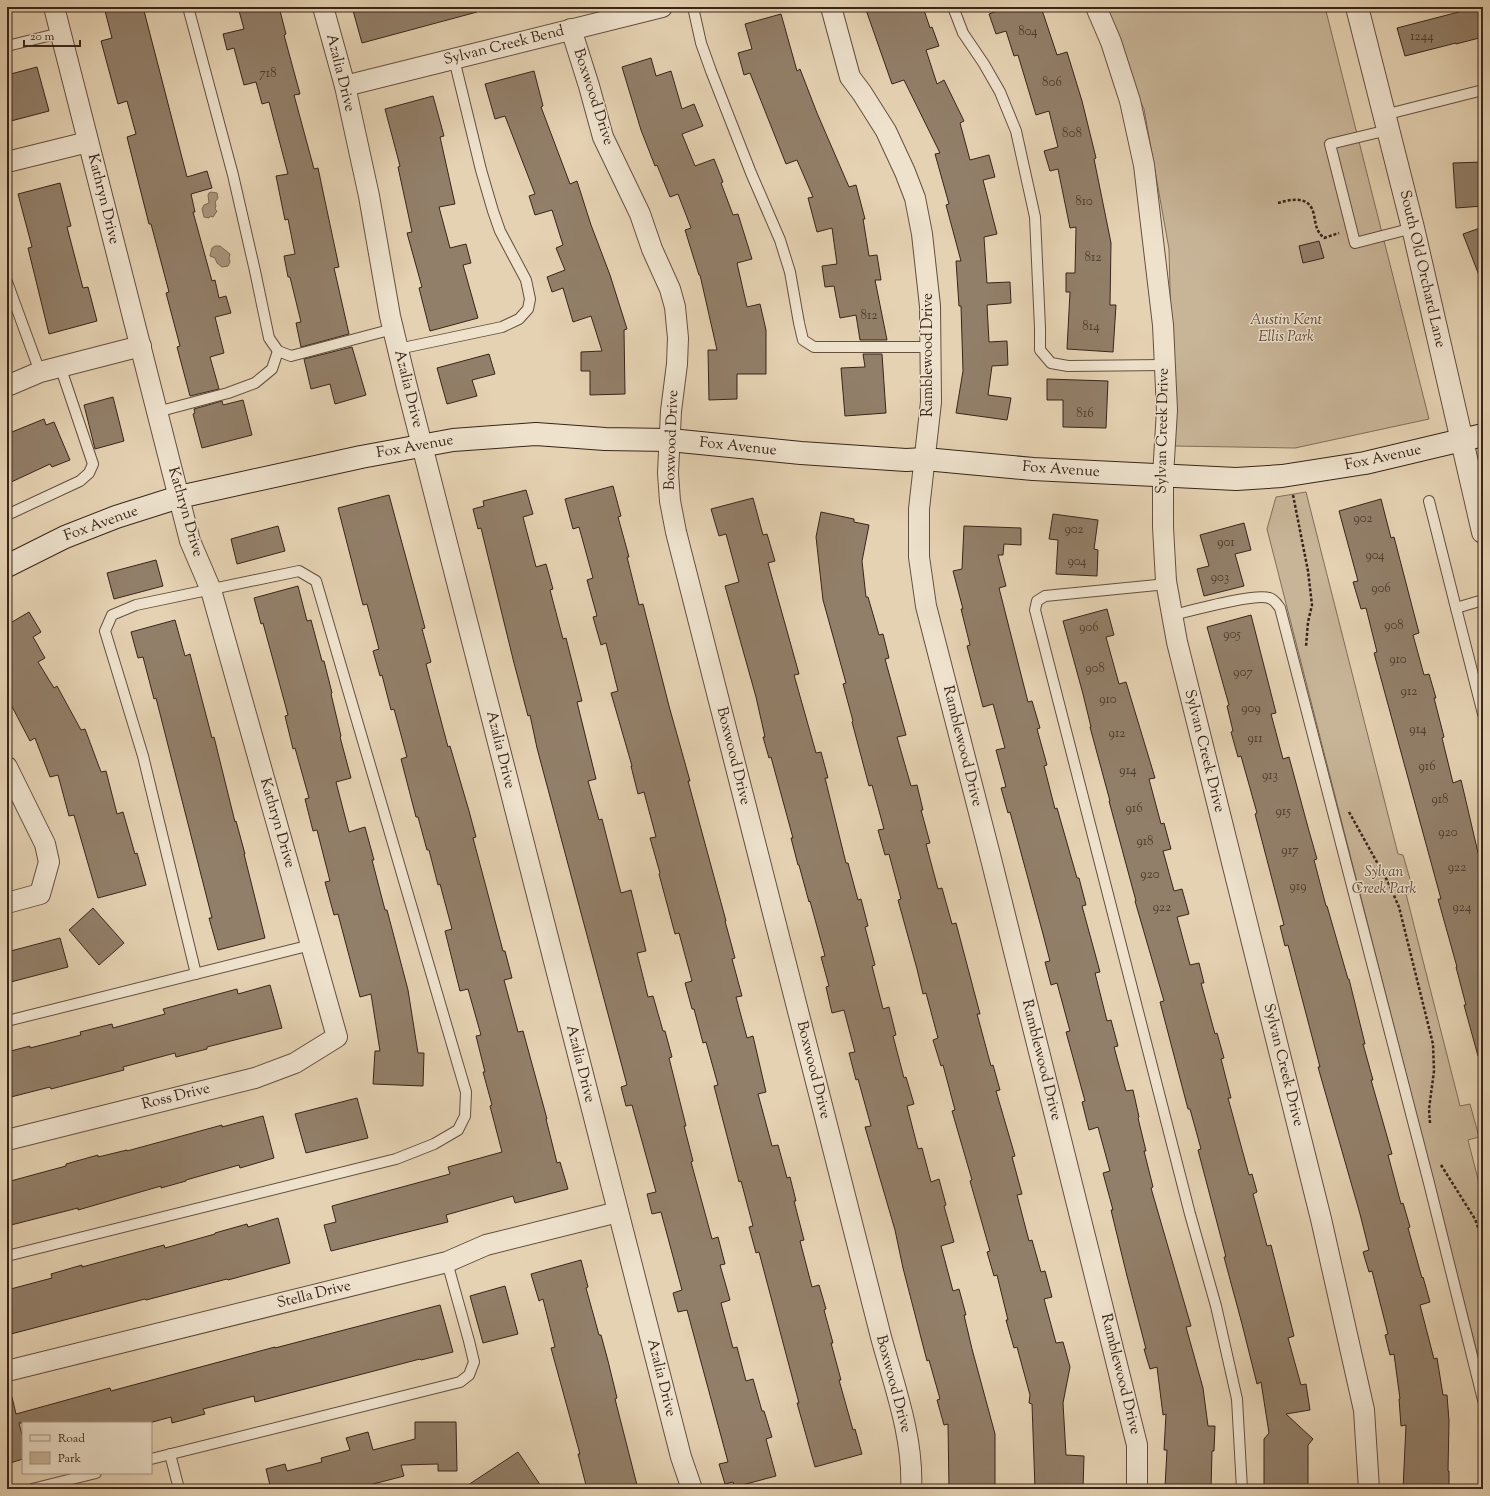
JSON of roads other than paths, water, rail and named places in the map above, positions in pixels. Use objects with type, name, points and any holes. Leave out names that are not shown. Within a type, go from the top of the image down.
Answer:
[{"type":"main road","name":"South Old Orchard Lane","points":[[1357,7],[1413,228],[1483,532]]},
{"type":"main road","name":"Fox Avenue","points":[[7,566],[65,537],[116,517],[179,497],[261,478],[422,445],[454,440],[536,434],[605,439],[670,440],[801,453],[906,460],[925,459],[1033,469],[1236,479],[1290,474],[1365,463],[1483,435]]},
{"type":"street","name":"Kathryn Drive","points":[[54,7],[190,541],[211,590],[337,1037]]},
{"type":"street","name":"Azalia Drive","points":[[323,7],[345,86],[369,196],[393,329],[681,1457],[692,1489]]},
{"type":"street","name":"Sylvan Creek Bend","points":[[345,86],[662,7]]},
{"type":"street","name":"Ramblewood Drive","points":[[831,7],[850,77],[886,131],[905,172],[914,198],[922,234],[930,306],[931,402],[919,508],[919,557],[926,606],[993,867],[1137,1445],[1137,1489]]},
{"type":"street","name":"Sylvan Creek Drive","points":[[1096,7],[1111,42],[1130,101],[1144,165],[1163,324],[1167,410],[1162,476],[1163,527],[1167,584],[1172,615],[1177,642],[1321,1219],[1364,1410],[1369,1489]]},
{"type":"street","name":"Boxwood Drive","points":[[571,29],[603,137],[640,214],[652,249],[670,289],[675,307],[678,338],[677,364],[671,411],[668,473],[670,501],[676,532],[908,1439],[912,1473],[911,1489]]},
{"type":"street","points":[[7,162],[88,142]]},
{"type":"street","points":[[7,386],[40,372],[140,346]]},
{"type":"street","points":[[7,767],[45,844],[49,862],[40,894],[7,903]]},
{"type":"street","name":"Ross Drive","points":[[7,1140],[255,1078],[295,1063],[337,1037]]},
{"type":"street","name":"Stella Drive","points":[[7,1371],[447,1262],[486,1246],[618,1212]]},
{"type":"lane","points":[[188,7],[232,175],[269,338],[278,350],[291,356],[393,329]]},
{"type":"lane","points":[[693,7],[701,43],[708,64],[751,173],[780,240],[790,272],[803,340],[814,347],[930,348]]},
{"type":"lane","points":[[953,7],[963,33],[984,64],[1000,92],[1016,131],[1035,217],[1040,350],[1051,363],[1068,366],[1164,365]]},
{"type":"lane","points":[[7,46],[60,32]]},
{"type":"lane","points":[[398,349],[502,327],[519,319],[528,309],[530,299],[526,280],[500,231],[493,211],[481,170],[454,59]]},
{"type":"lane","points":[[1413,228],[1355,243],[1330,144],[1483,90]]},
{"type":"lane","points":[[7,282],[40,372]]},
{"type":"lane","points":[[157,412],[228,394],[255,383],[272,369],[278,350]]},
{"type":"lane","points":[[7,515],[80,482],[89,473],[93,464],[60,366]]},
{"type":"lane","points":[[1429,501],[1483,714]]},
{"type":"lane","points":[[7,1256],[396,1159],[434,1144],[458,1130],[465,1116],[466,1092],[316,581],[299,571],[136,605],[112,615],[105,631],[143,756],[196,974]]},
{"type":"lane","points":[[1167,584],[1045,596],[1037,601],[1035,610],[1190,1214],[1216,1306],[1237,1399],[1242,1489]]},
{"type":"lane","points":[[1172,615],[1247,598],[1268,597],[1274,600],[1280,608],[1427,1176],[1483,1400]]},
{"type":"lane","points":[[1456,608],[1483,600]]},
{"type":"lane","points":[[7,1021],[311,945]]},
{"type":"lane","points":[[152,1459],[460,1382],[470,1375],[474,1362],[447,1262]]},
{"type":"lane","points":[[170,1454],[179,1489]]},
{"type":"lane","points":[[32,1489],[92,1474]]},
{"type":"park label","name":"Austin Kent Ellis Park","points":[[1286,328]]},
{"type":"park label","name":"Sylvan Creek Park","points":[[1384,880]]}]
